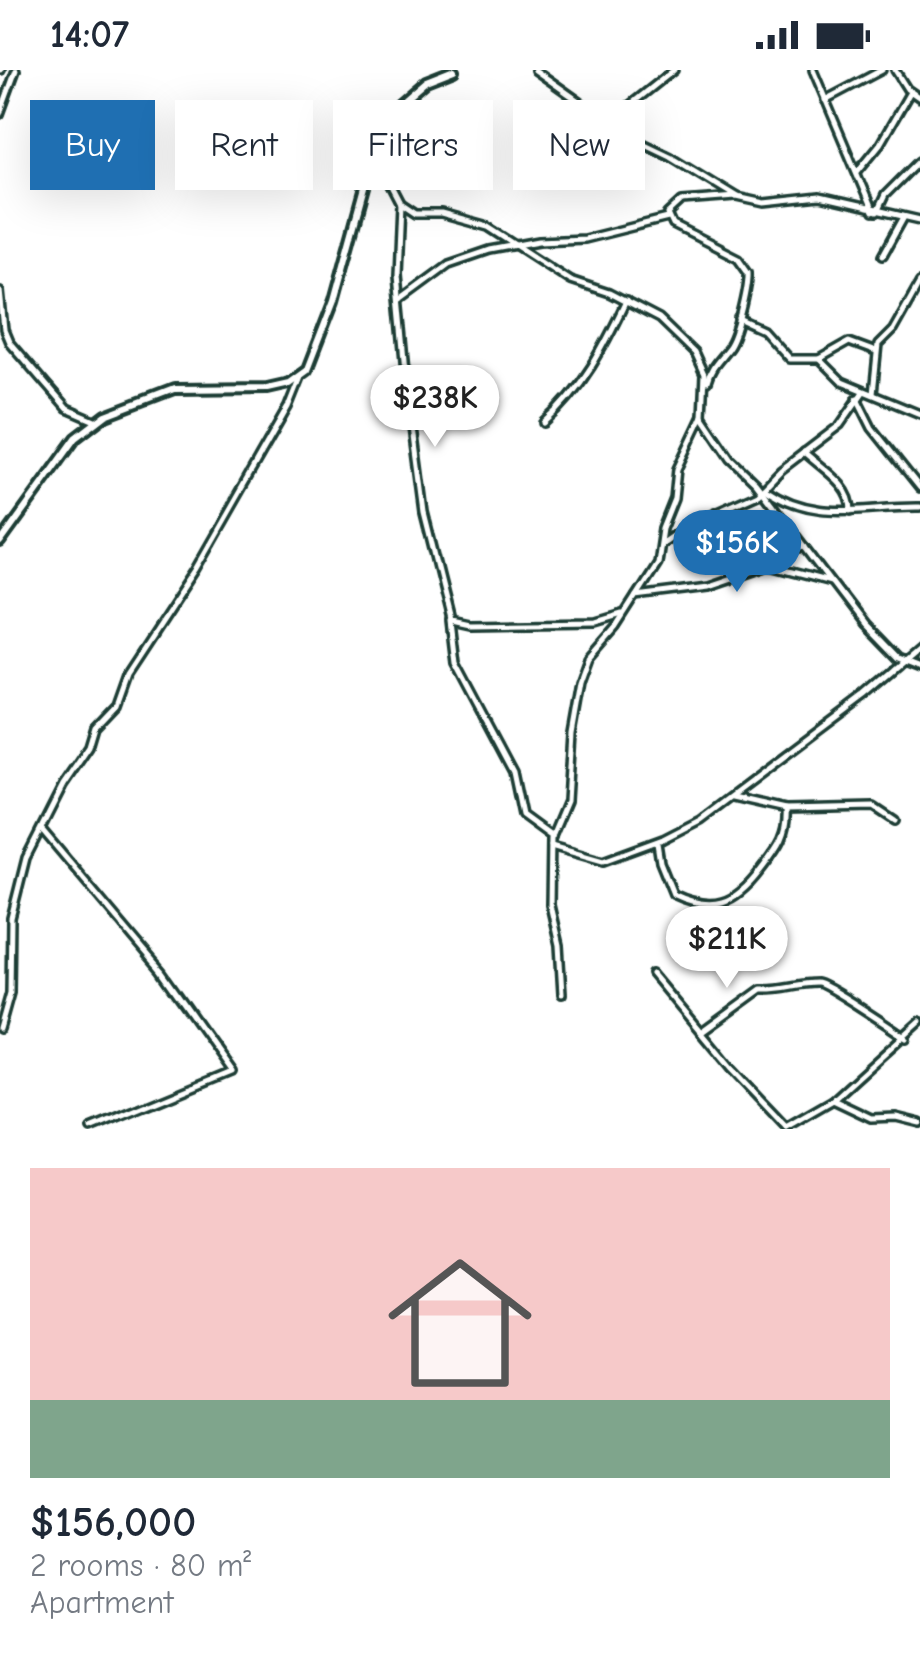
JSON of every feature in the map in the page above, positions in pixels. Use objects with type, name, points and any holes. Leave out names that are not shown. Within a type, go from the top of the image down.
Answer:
[{"type":"street","points":[[0,114],[16,70]]},
{"type":"street","points":[[402,100],[426,82],[454,70]]},
{"type":"street","points":[[535,70],[576,100]]},
{"type":"street","points":[[636,100],[674,70]]},
{"type":"street","points":[[813,70],[875,212]]},
{"type":"street","points":[[825,100],[882,70]]},
{"type":"street","points":[[895,70],[910,92],[920,98]]},
{"type":"street","points":[[856,173],[880,144],[910,92]]},
{"type":"street","points":[[645,144],[736,198]]},
{"type":"street","points":[[875,212],[885,195],[920,160]]},
{"type":"street","points":[[0,1028],[10,997],[9,934],[23,865],[56,799],[89,747],[95,728],[115,706],[126,675],[194,570],[319,346],[364,190]]},
{"type":"street","points":[[393,190],[400,204],[419,216],[441,214],[480,224],[570,280],[659,319],[701,364],[706,390]]},
{"type":"street","points":[[668,218],[672,208],[682,201],[736,198],[764,203],[820,197],[920,220]]},
{"type":"street","points":[[400,204],[396,258],[424,512],[450,618],[455,663],[513,772],[522,815],[552,837]]},
{"type":"street","points":[[884,255],[904,217]]},
{"type":"street","points":[[400,300],[455,262],[515,246],[573,241],[668,218]]},
{"type":"street","points":[[562,994],[559,945],[550,905],[551,846],[567,802],[573,720],[584,669],[658,563],[662,529],[674,500],[677,469],[702,416],[711,370],[730,346],[748,280],[744,264],[673,225],[668,218]]},
{"type":"street","points":[[873,394],[876,352],[920,282]]},
{"type":"street","points":[[0,290],[4,330],[10,342],[67,409],[95,421]]},
{"type":"street","points":[[544,423],[579,387],[626,302]]},
{"type":"street","points":[[739,319],[764,330],[791,361],[819,359],[849,342],[876,352]]},
{"type":"street","points":[[819,359],[842,382],[920,414]]},
{"type":"street","points":[[0,543],[76,438],[95,421],[135,401],[174,389],[266,388],[300,377]]},
{"type":"street","points":[[661,544],[688,525],[763,490],[840,425],[863,392]]},
{"type":"street","points":[[857,398],[872,428],[920,488]]},
{"type":"street","points":[[702,416],[730,459],[763,490],[864,625],[903,663],[920,668]]},
{"type":"street","points":[[804,452],[842,487],[850,499],[851,511]]},
{"type":"street","points":[[763,490],[801,508],[851,511],[920,506]]},
{"type":"street","points":[[729,579],[766,553],[805,548]]},
{"type":"street","points":[[636,596],[698,589],[774,566],[833,582]]},
{"type":"street","points":[[450,618],[469,624],[590,622],[624,613]]},
{"type":"street","points":[[551,846],[598,861],[657,842],[700,820],[920,648]]},
{"type":"street","points":[[733,797],[786,809],[874,808],[895,821]]},
{"type":"street","points":[[657,842],[660,862],[674,894],[701,904],[728,901],[746,890],[784,838],[786,809]]},
{"type":"street","points":[[43,831],[161,971],[232,1071],[91,1129]]},
{"type":"street","points":[[652,974],[786,1128],[832,1100],[906,1038],[920,1021]]},
{"type":"street","points":[[702,1032],[761,989],[780,991],[816,983],[828,985],[848,1003],[906,1038]]},
{"type":"street","points":[[832,1100],[871,1118],[896,1116],[920,1124]]}]
